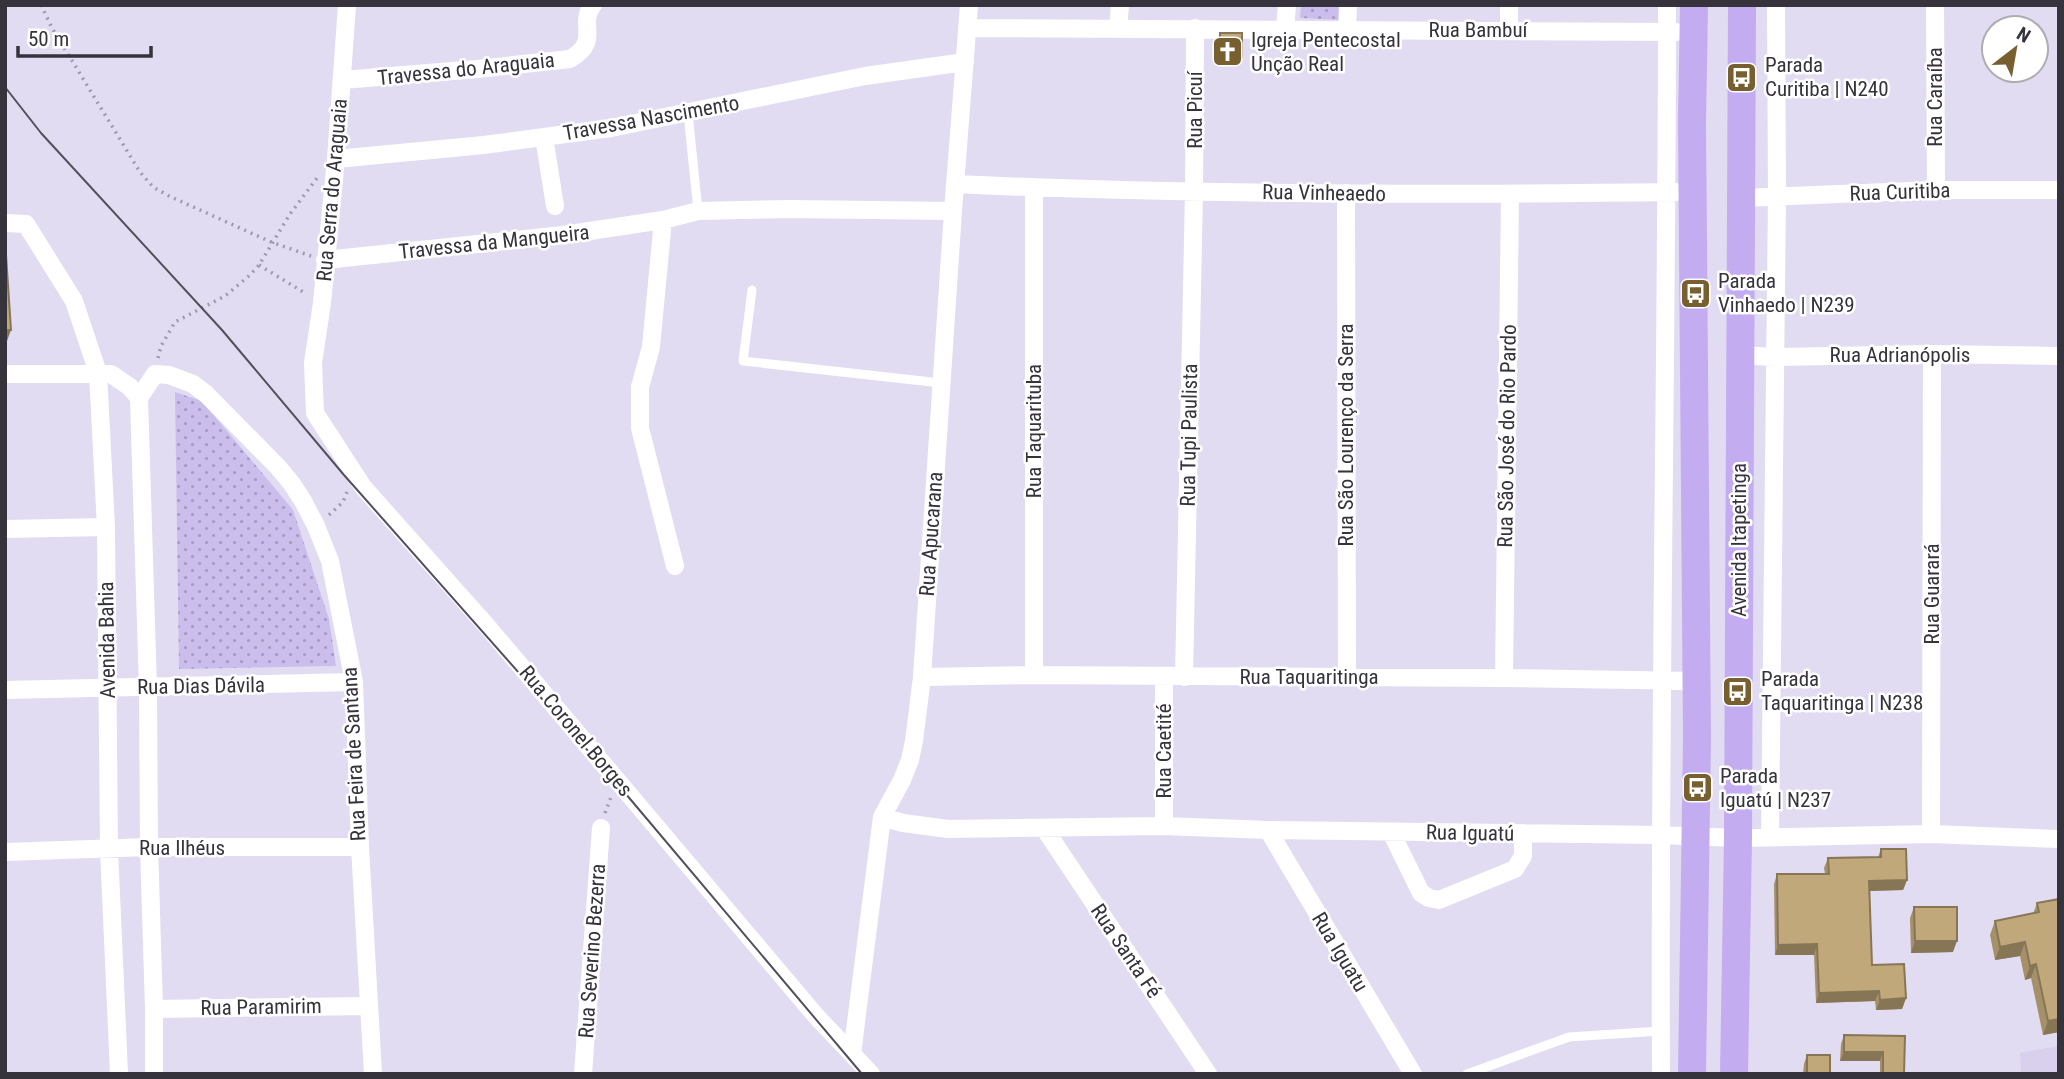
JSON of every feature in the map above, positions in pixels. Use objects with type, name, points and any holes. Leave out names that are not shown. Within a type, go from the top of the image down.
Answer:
[{"type":"main road","name":"Avenida Itapetinga","points":[[1734,1064],[1738,838],[1742,5]]},
{"type":"main road","name":"Avenida Itapetinga","points":[[1685,23],[1694,192],[1696,837],[1692,1063]]},
{"type":"main road","points":[[1696,528],[1739,529]]},
{"type":"main road","points":[[1696,605],[1739,604]]},
{"type":"main road","points":[[1692,1063],[1734,1064]]},
{"type":"street","name":"Rua Serra do Araguaia","points":[[312,374],[348,5]]},
{"type":"street","name":"Travessa do Araguaia","points":[[342,80],[570,58],[580,53],[585,46],[588,13],[593,5]]},
{"type":"street","name":"Rua Apucarana","points":[[852,1054],[882,817],[902,780],[915,741],[922,677],[969,5]]},
{"type":"street","points":[[1118,29],[1120,5]]},
{"type":"street","points":[[1285,30],[1287,5]]},
{"type":"street","points":[[1348,5],[1348,30]]},
{"type":"street","points":[[1509,5],[1509,30]]},
{"type":"street","name":"Avenida Itapetinga","points":[[1661,1074],[1665,192],[1685,23],[1667,5]]},
{"type":"street","name":"Avenida Itapetinga","points":[[1770,836],[1777,196],[1776,5]]},
{"type":"street","name":"Rua Caraíba","points":[[1935,5],[1936,190]]},
{"type":"street","name":"Rua Bambuí","points":[[967,28],[1509,30],[1685,23]]},
{"type":"street","name":"Rua Picuí","points":[[1194,192],[1195,28]]},
{"type":"street","name":"Travessa Nascimento","points":[[335,159],[484,145],[637,124],[865,76],[965,62]]},
{"type":"street","points":[[544,137],[555,206]]},
{"type":"street","name":"Rua Vinheaedo","points":[[955,184],[1194,192],[1510,195],[1694,192]]},
{"type":"street","name":"Rua Taquarituba","points":[[1034,188],[1034,675]]},
{"type":"street","name":"Rua Curitiba","points":[[1741,198],[1936,190],[2059,190]]},
{"type":"street","name":"Rua Tupi Paulista","points":[[1185,677],[1194,192]]},
{"type":"street","name":"Rua São Lourenço da Serra","points":[[1346,193],[1347,677]]},
{"type":"street","name":"Rua São José do Rio Pardo","points":[[1504,678],[1510,195]]},
{"type":"street","name":"Travessa da Mangueira","points":[[325,260],[563,235],[663,220],[698,211],[953,211]]},
{"type":"street","points":[[663,220],[651,347],[641,378],[639,408],[644,451],[675,566]]},
{"type":"street","name":"Avenida Bahia","points":[[5,223],[26,224],[74,301],[98,373],[106,527],[110,849],[119,1074]]},
{"type":"street","name":"Rua Guarará","points":[[1931,834],[1932,354]]},
{"type":"street","name":"Rua Adrianópolis","points":[[1740,355],[2059,355]]},
{"type":"street","points":[[5,374],[111,374],[130,387],[139,398],[162,374]]},
{"type":"street","name":"Rua Feira de Santana","points":[[162,374],[193,384],[206,394],[278,467],[292,484],[316,526],[330,561],[354,682],[373,1074]]},
{"type":"street","name":"Rua Coronel Borges","points":[[312,374],[315,412],[350,470],[396,526],[486,625],[816,1016],[871,1074]]},
{"type":"street","name":"Avenida Bahia","points":[[139,398],[148,688],[153,1074]]},
{"type":"street","points":[[5,529],[106,527]]},
{"type":"street","name":"Rua Taquaritinga","points":[[922,677],[1034,675],[1696,681]]},
{"type":"street","name":"Rua Caetité","points":[[1164,676],[1164,826]]},
{"type":"street","name":"Rua Dias Dávila","points":[[5,690],[354,682]]},
{"type":"street","name":"Rua Iguatú","points":[[882,817],[948,829],[1164,826],[1738,838],[1931,834],[2059,839]]},
{"type":"street","name":"Rua Severino Bezerra","points":[[583,1074],[601,828]]},
{"type":"street","name":"Rua Santa Fé","points":[[1044,828],[1208,1074]]},
{"type":"street","name":"Rua Iguatu","points":[[1268,830],[1413,1074]]},
{"type":"street","points":[[1391,832],[1421,893],[1439,900],[1515,869],[1523,856],[1523,833]]},
{"type":"street","name":"Rua Ilhéus","points":[[5,852],[149,847],[360,847]]},
{"type":"street","name":"Rua Paramirim","points":[[154,1009],[369,1006]]},
{"type":"lane","points":[[688,113],[698,211]]},
{"type":"lane","points":[[752,290],[743,361],[941,383]]},
{"type":"lane","points":[[1467,1074],[1569,1037],[1661,1031]]},
{"type":"path","points":[[41,5],[52,29],[146,180],[153,187],[271,242],[325,260]]},
{"type":"path","points":[[162,374],[161,346],[175,322],[225,296],[242,283],[259,265],[271,242],[317,177],[335,159]]},
{"type":"path","points":[[259,265],[321,303]]},
{"type":"path","points":[[316,526],[343,502],[350,470]]},
{"type":"path","points":[[601,828],[608,803],[622,786]]},
{"type":"shaded area","points":[[1301,5],[1340,5],[1340,20],[1300,18]]},
{"type":"shaded area","points":[[175,392],[202,401],[293,510],[329,619],[336,666],[179,669]]},
{"type":"shaded area","points":[[2059,1046],[2059,1074],[2021,1074],[2020,1053]]},
{"type":"building","points":[[1220,33],[1242,33],[1242,57],[1220,57]]},
{"type":"building","points":[[5,240],[11,330],[5,330]]},
{"type":"building","points":[[1881,849],[1906,849],[1907,880],[1869,881],[1872,965],[1904,964],[1906,998],[1880,1000],[1879,991],[1819,993],[1817,944],[1778,945],[1777,874],[1829,874],[1828,858],[1881,857]]},
{"type":"building","points":[[2059,899],[2059,1019],[2048,1021],[2036,964],[2030,966],[2025,942],[2000,947],[1995,921],[2039,912],[2037,903]]},
{"type":"building","points":[[1914,907],[1957,907],[1957,941],[1915,941]]},
{"type":"building","points":[[1844,1035],[1905,1036],[1904,1074],[1883,1074],[1883,1052],[1844,1052]]},
{"type":"building","points":[[1807,1055],[1830,1055],[1830,1074],[1807,1074]]},
{"type":"tram line","points":[[5,87],[41,133],[222,330],[344,475],[620,787],[862,1074]]},
{"type":"place","name":"Igreja Pentecostal Unção Real","points":[[1228,52]]},
{"type":"place","name":"Parada Curitiba | N240","points":[[1742,77]]},
{"type":"place","name":"Parada Vinhaedo | N239","points":[[1695,293]]},
{"type":"place","name":"Parada Taquaritinga | N238","points":[[1738,691]]},
{"type":"place","name":"Parada Iguatú | N237","points":[[1697,788]]}]
